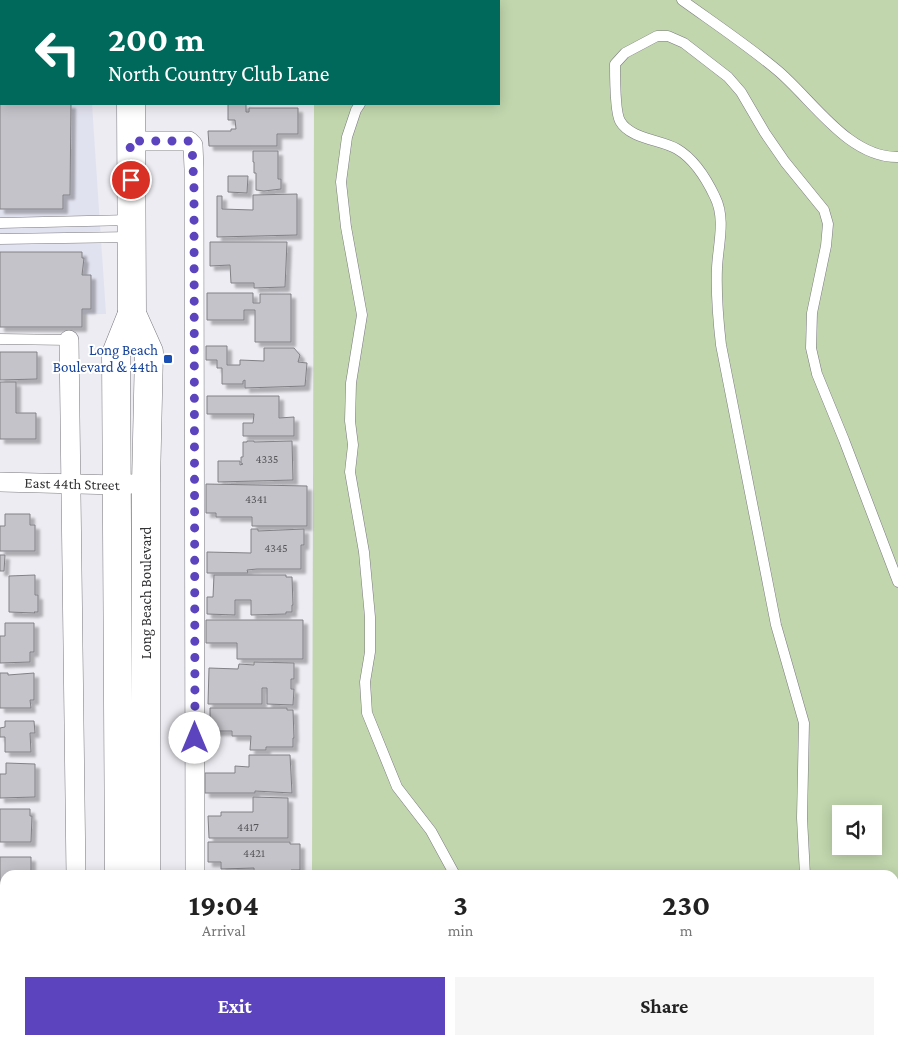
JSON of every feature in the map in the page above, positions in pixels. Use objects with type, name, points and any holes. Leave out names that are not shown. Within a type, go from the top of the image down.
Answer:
[{"type":"main road","name":"Long Beach Boulevard","points":[[119,870],[116,354],[132,314],[131,105]]},
{"type":"main road","name":"Long Beach Boulevard","points":[[132,314],[149,352],[146,483],[146,870]]},
{"type":"street","points":[[130,141],[189,141],[192,145],[194,189],[195,870]]},
{"type":"street","points":[[69,340],[76,870]]},
{"type":"street","name":"East 44th Street","points":[[0,482],[117,485],[146,483]]},
{"type":"lane","points":[[682,0],[778,71],[852,141],[871,152],[898,157]]},
{"type":"lane","points":[[806,870],[802,818],[804,723],[776,625],[721,344],[717,276],[721,228],[720,210],[715,197],[693,162],[677,149],[632,132],[620,121],[616,94],[615,64],[625,53],[657,36],[668,36],[684,43],[728,77],[741,92],[785,162],[824,210],[828,224],[826,246],[812,313],[811,348],[817,374],[898,582]]},
{"type":"lane","points":[[359,105],[348,137],[341,182],[346,227],[362,315],[351,383],[350,421],[353,444],[350,472],[364,552],[370,617],[370,652],[365,682],[367,712],[396,787],[430,831],[452,870]]},
{"type":"lane","points":[[0,223],[132,229]]},
{"type":"lane","points":[[0,239],[132,229]]},
{"type":"lane","points":[[0,339],[69,340]]},
{"type":"shaded area","points":[[0,105],[92,105],[106,314],[0,316]]},
{"type":"green space","points":[[500,0],[898,0],[898,870],[312,870],[314,105],[500,105]]},
{"type":"building","points":[[0,105],[71,105],[70,195],[63,195],[63,209],[0,209]]},
{"type":"building","points":[[228,105],[246,105],[246,112],[249,112],[249,108],[298,108],[298,134],[277,134],[277,146],[209,146],[208,131],[231,131],[231,129],[236,129],[235,120],[228,120]]},
{"type":"building","points":[[253,151],[278,151],[278,179],[281,179],[281,189],[256,190]]},
{"type":"building","points":[[228,176],[248,176],[247,193],[228,192]]},
{"type":"building","points":[[297,194],[297,235],[217,237],[217,196],[222,196],[222,209],[253,210],[253,195]]},
{"type":"building","points":[[210,242],[287,242],[285,287],[254,288],[254,283],[231,283],[230,265],[210,266]]},
{"type":"building","points":[[0,252],[82,252],[82,258],[84,258],[82,275],[91,275],[91,309],[82,309],[82,327],[0,327]]},
{"type":"building","points":[[207,293],[253,293],[253,303],[260,303],[260,294],[291,294],[291,342],[255,342],[255,310],[244,310],[244,320],[207,320]]},
{"type":"building","points":[[206,346],[227,346],[227,365],[240,365],[240,360],[264,361],[264,348],[294,348],[300,355],[298,362],[307,363],[305,386],[245,388],[245,380],[243,384],[222,384],[222,368],[217,368],[217,360],[206,360]]},
{"type":"building","points":[[0,352],[37,352],[37,379],[0,380]]},
{"type":"building","points":[[0,382],[16,382],[16,413],[36,413],[36,439],[0,439]]},
{"type":"building","points":[[207,396],[279,396],[279,418],[294,417],[294,436],[243,436],[243,423],[253,423],[254,414],[207,414]]},
{"type":"building","points":[[292,441],[293,480],[218,482],[218,461],[240,461],[240,465],[243,464],[241,463],[241,457],[243,457],[243,442]]},
{"type":"building","points":[[206,484],[307,486],[307,526],[252,526],[252,517],[216,517],[216,513],[206,513]]},
{"type":"building","points":[[5,514],[30,514],[30,525],[35,525],[35,551],[0,551],[0,526],[5,526]]},
{"type":"building","points":[[251,529],[258,529],[258,531],[304,529],[304,545],[301,545],[301,569],[257,569],[247,570],[248,573],[207,573],[207,552],[251,553]]},
{"type":"building","points":[[0,555],[5,555],[4,571],[0,571]]},
{"type":"building","points":[[35,575],[35,595],[38,595],[38,612],[9,612],[9,576]]},
{"type":"building","points":[[214,575],[286,575],[286,577],[292,577],[292,612],[286,612],[286,614],[251,615],[251,600],[235,600],[235,615],[207,614],[207,597],[213,597]]},
{"type":"building","points":[[206,620],[303,620],[303,659],[237,659],[237,643],[206,643]]},
{"type":"building","points":[[5,623],[34,623],[34,652],[30,652],[30,662],[0,663],[0,636],[5,636]]},
{"type":"building","points":[[254,662],[294,663],[294,679],[291,679],[291,689],[294,689],[293,705],[267,704],[267,688],[262,688],[262,704],[208,704],[209,668],[238,669],[239,664],[254,665]]},
{"type":"building","points":[[0,673],[8,673],[8,675],[34,673],[34,700],[30,700],[31,708],[0,708]]},
{"type":"building","points":[[210,708],[287,708],[287,710],[293,710],[293,747],[266,747],[266,750],[250,750],[251,736],[232,736],[232,731],[210,731]]},
{"type":"building","points":[[5,721],[34,721],[35,733],[30,733],[31,752],[5,752],[5,737],[0,737],[0,728],[5,727]]},
{"type":"building","points":[[249,755],[290,755],[292,793],[255,791],[255,793],[205,793],[205,773],[235,773],[235,766],[249,767]]},
{"type":"building","points":[[6,763],[35,764],[35,797],[0,798],[0,774],[6,774]]},
{"type":"building","points":[[253,797],[288,798],[288,838],[209,838],[208,816],[221,816],[221,812],[253,812]]},
{"type":"building","points":[[0,809],[30,809],[30,816],[32,816],[31,842],[0,842]]},
{"type":"building","points":[[208,842],[290,842],[290,844],[300,844],[300,870],[221,869],[221,862],[208,862]]},
{"type":"building","points":[[0,857],[31,857],[31,870],[0,870]]},
{"type":"place","name":"Long Beach Boulevard & 44th","points":[[168,359]]},
{"type":"route","points":[[131,180],[130,141],[189,141],[192,145],[194,169],[195,738]]}]
